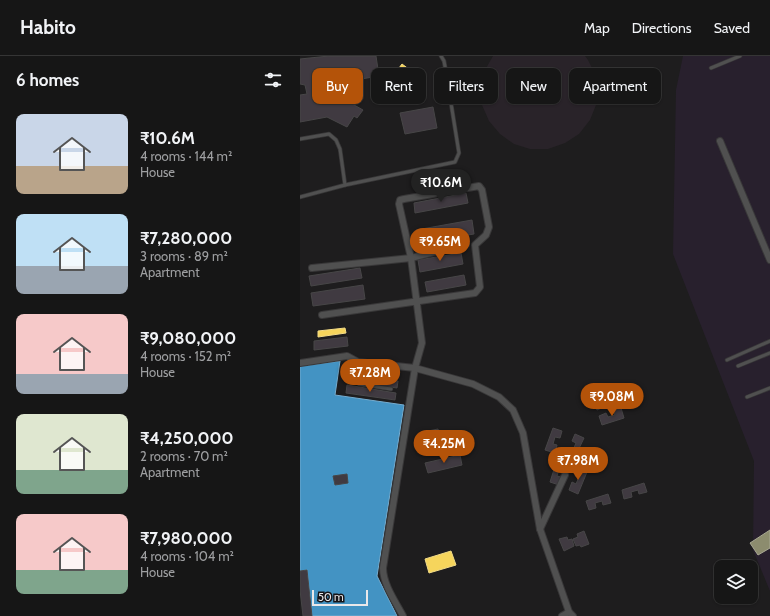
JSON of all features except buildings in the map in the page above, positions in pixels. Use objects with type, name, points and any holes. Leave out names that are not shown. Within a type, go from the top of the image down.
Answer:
[{"type":"street","points":[[720,141],[770,260]]},
{"type":"street","points":[[322,314],[417,301],[475,293],[479,290],[480,287],[475,245],[486,235],[489,227],[482,190],[479,186],[404,199],[400,200],[399,204],[410,258],[417,301],[422,343],[415,368],[383,568],[383,575],[403,616]]},
{"type":"street","points":[[312,268],[410,258],[466,244]]},
{"type":"street","points":[[300,363],[347,356],[358,362],[415,368],[473,384],[499,397],[513,410],[523,433],[540,529],[571,614],[562,616]]},
{"type":"street","points":[[540,529],[565,475]]},
{"type":"lane","points":[[300,197],[345,185],[455,162],[459,154],[444,61],[441,56]]},
{"type":"lane","points":[[711,68],[740,56]]},
{"type":"lane","points":[[300,139],[329,134],[336,140],[340,149],[345,185]]},
{"type":"lane","points":[[727,360],[770,341]]},
{"type":"lane","points":[[738,366],[770,353]]},
{"type":"lane","points":[[358,362],[359,384],[391,389]]},
{"type":"lane","points":[[747,397],[770,388]]},
{"type":"shaded area","points":[[493,56],[585,56],[592,68],[569,68],[569,104],[596,104],[590,120],[579,134],[565,143],[548,149],[530,149],[514,144],[500,134],[489,121],[482,105],[498,104],[498,68],[486,68]]},
{"type":"shaded area","points":[[683,56],[770,56],[770,591],[753,550],[754,461],[673,254],[676,90]]}]
